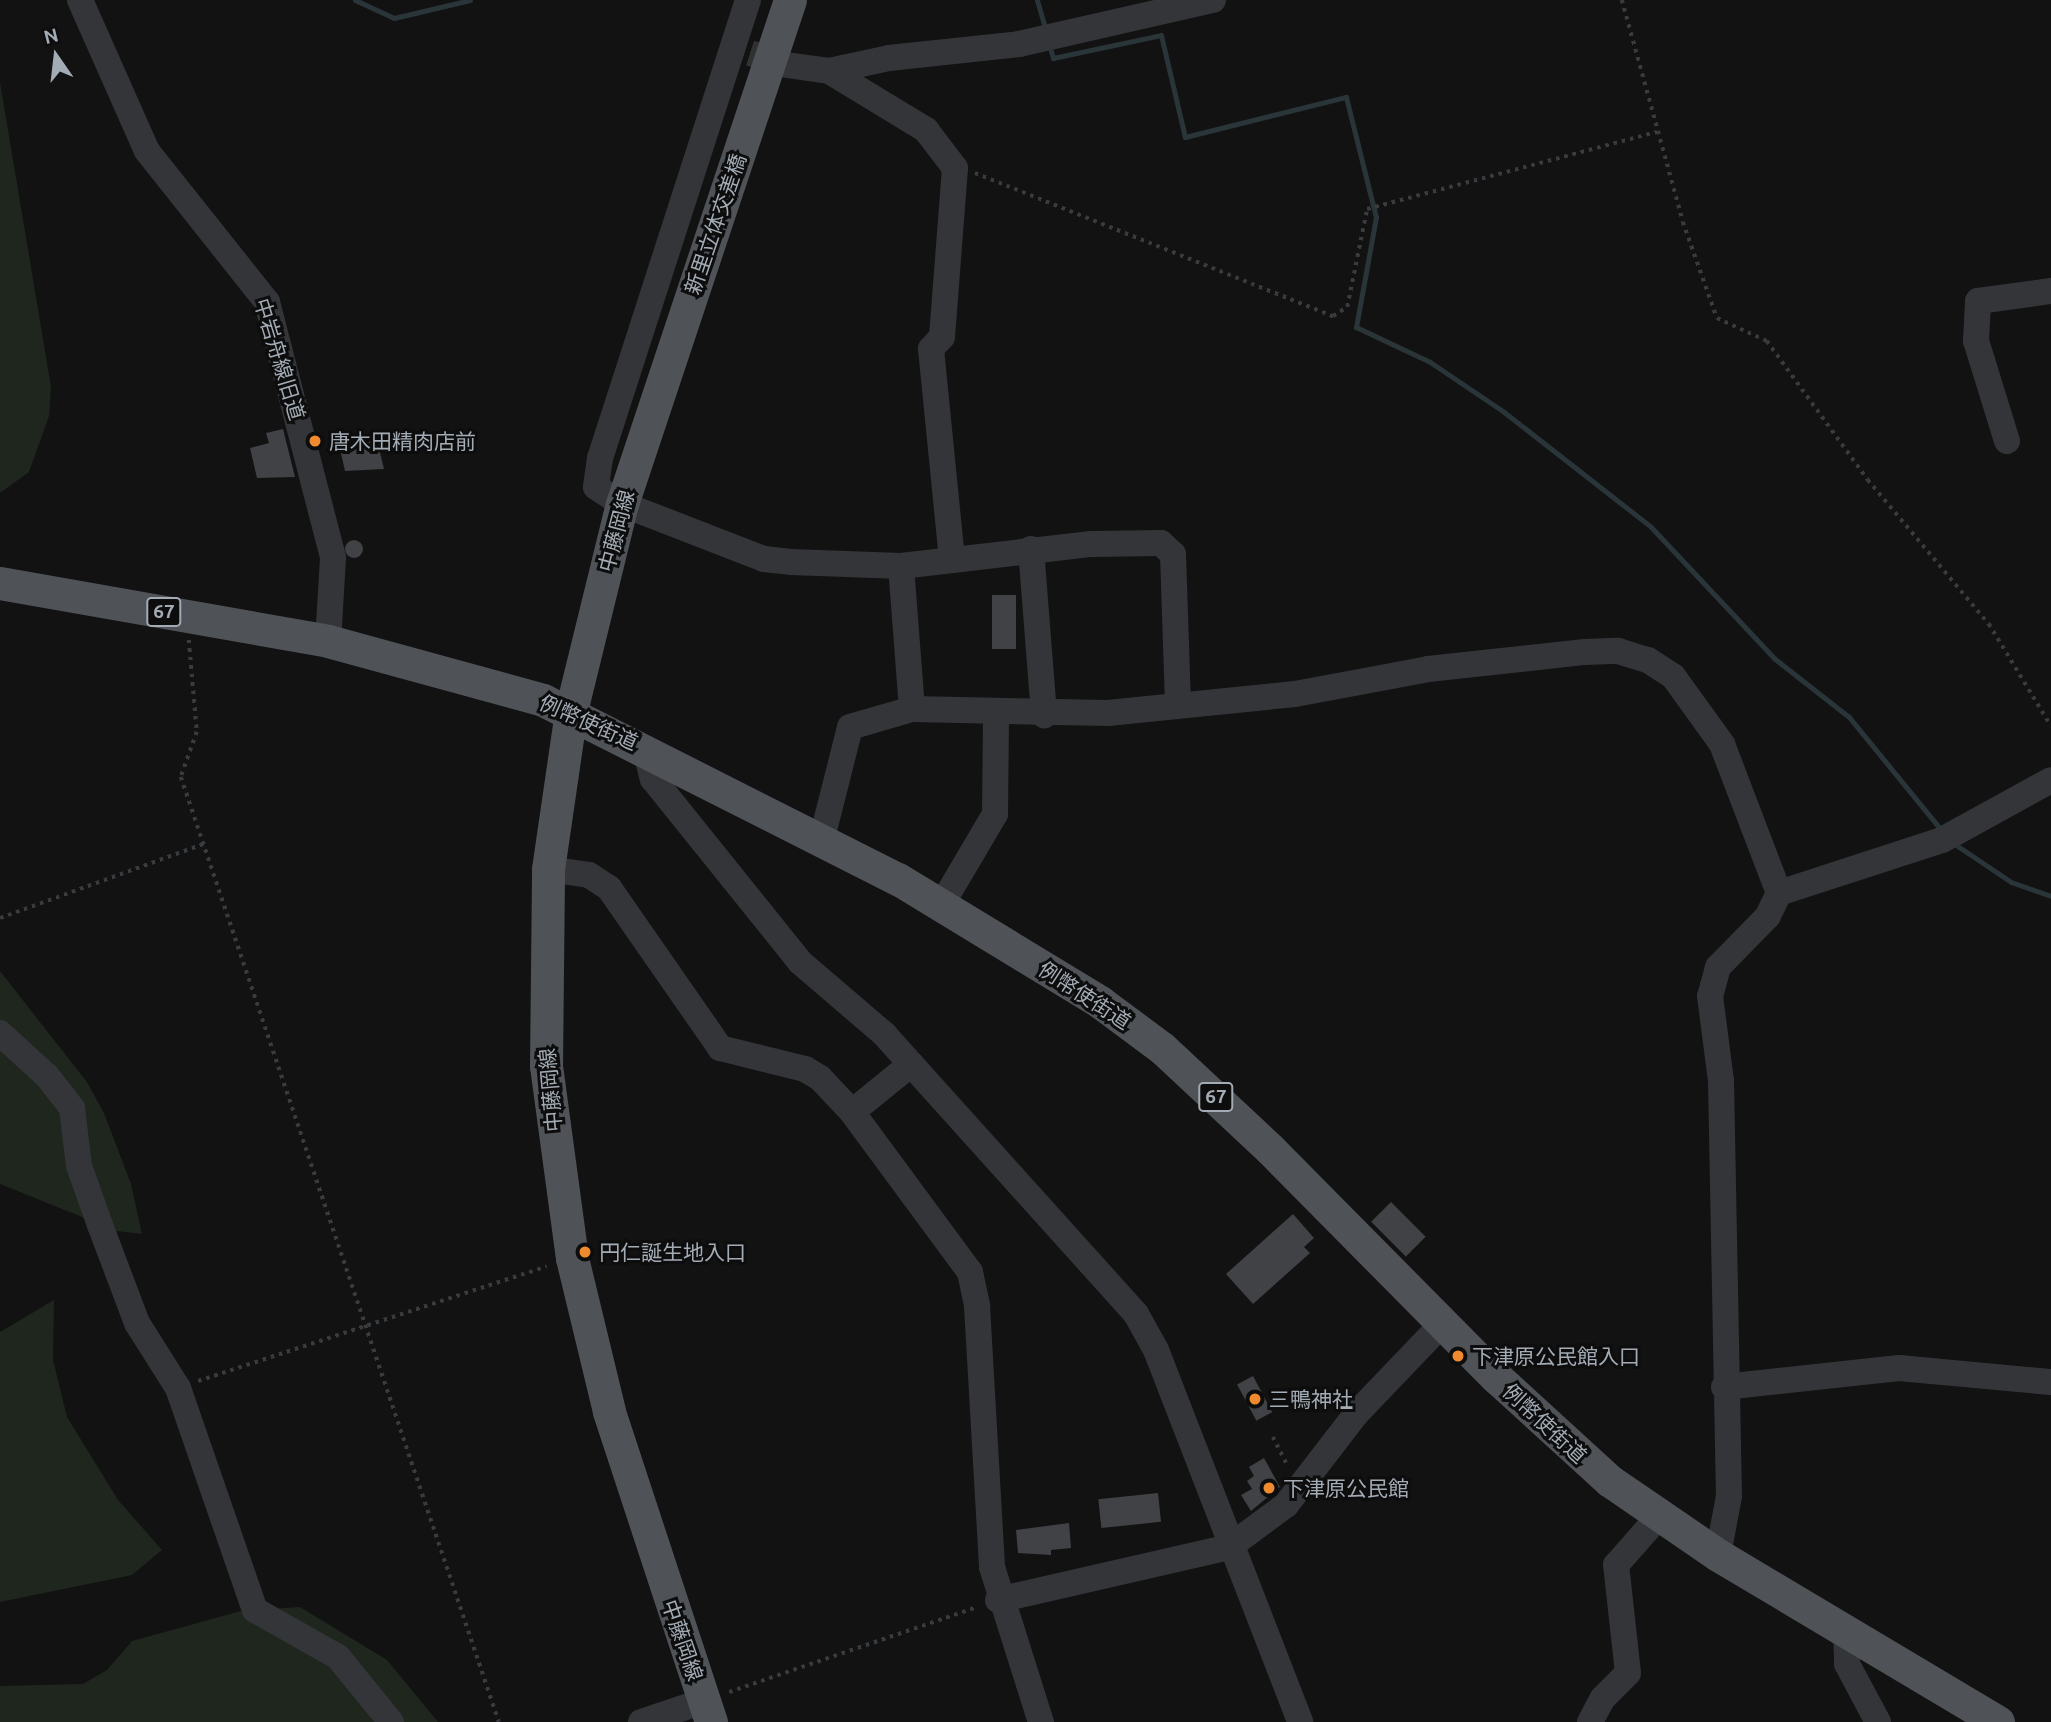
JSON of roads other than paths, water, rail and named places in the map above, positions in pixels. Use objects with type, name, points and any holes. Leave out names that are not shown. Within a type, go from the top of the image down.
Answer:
[{"type":"main road","name":"新里立体交差橋","points":[[640,447],[790,0]]},
{"type":"main road","name":"中藤岡線","points":[[640,447],[622,504],[571,710],[548,869],[546,1066],[572,1258],[609,1411],[708,1712]]},
{"type":"main road","name":"例幣使街道","points":[[0,583],[328,642],[571,710],[822,838],[942,904],[1100,1002],[1162,1048],[1571,1449],[1659,1516],[1718,1555],[1998,1722]]},
{"type":"street","name":"中岩舟線旧道","points":[[80,0],[147,151],[267,302],[333,558],[328,642]]},
{"type":"street","points":[[748,0],[742,50],[600,458],[596,486],[622,504],[764,559],[901,566],[1031,549],[1133,542],[1161,543],[1171,550],[1178,705]]},
{"type":"street","points":[[787,65],[829,71],[889,58],[1019,44],[1172,5],[1213,0]]},
{"type":"street","points":[[829,71],[926,130],[955,168],[942,337],[931,349],[952,559]]},
{"type":"street","points":[[2007,441],[1999,402],[1978,353],[1979,301],[2051,291]]},
{"type":"street","points":[[1031,549],[1044,715]]},
{"type":"street","points":[[901,566],[912,709]]},
{"type":"street","points":[[822,838],[850,727],[912,709],[1044,715],[1178,705],[1585,652],[1618,651],[1647,660],[1691,697],[1722,744],[1779,893]]},
{"type":"street","points":[[942,904],[995,814],[996,713]]},
{"type":"street","points":[[645,748],[653,779],[800,962],[867,1017],[1136,1314],[1156,1350],[1229,1546],[1300,1722]]},
{"type":"street","points":[[1718,1555],[1729,1496],[1724,1387],[1721,1081],[1711,984],[1718,967],[1768,916],[1779,893],[1942,840],[2051,780]]},
{"type":"street","points":[[548,869],[589,875],[609,888],[720,1048],[805,1069],[852,1112],[970,1272],[999,1600],[1041,1722]]},
{"type":"street","points":[[0,1033],[47,1076],[72,1108],[79,1166],[137,1323],[178,1388],[255,1611],[338,1657],[391,1722]]},
{"type":"street","points":[[852,1112],[911,1064]]},
{"type":"street","points":[[999,1600],[1229,1546],[1300,1489],[1356,1415],[1443,1323]]},
{"type":"street","points":[[1724,1387],[1899,1368],[2051,1382]]},
{"type":"street","points":[[1590,1722],[1604,1698],[1628,1674],[1616,1565],[1659,1516]]},
{"type":"street","points":[[1846,1631],[1847,1664],[1878,1722]]},
{"type":"street","points":[[641,1722],[708,1712]]},
{"type":"waterway","points":[[355,0],[394,18],[470,0]]},
{"type":"waterway","points":[[1037,0],[1046,31]]},
{"type":"waterway","points":[[1049,44],[1053,58],[1161,35],[1185,137],[1346,97],[1376,217],[1356,327],[1430,362],[1504,412],[1651,527],[1775,659],[1849,717],[1942,831]]},
{"type":"waterway","points":[[1953,843],[2011,882],[2051,896]]},
{"type":"tunnel","points":[[750,53],[787,65]]},
{"type":"place","name":"唐木田精肉店前","points":[[315,441]]},
{"type":"place","name":"円仁誕生地入口","points":[[585,1252]]},
{"type":"place","name":"下津原公民館入口","points":[[1458,1356]]},
{"type":"place","name":"三鴨神社","points":[[1255,1399]]},
{"type":"place","name":"下津原公民館","points":[[1269,1488]]}]
